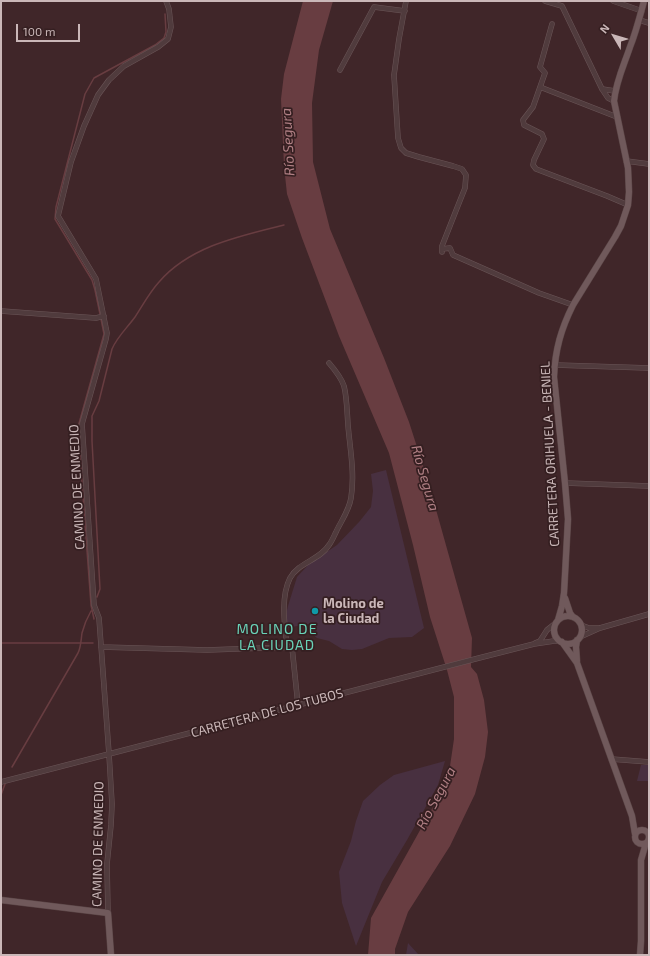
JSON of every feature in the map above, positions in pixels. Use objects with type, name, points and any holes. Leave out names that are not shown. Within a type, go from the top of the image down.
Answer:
[{"type":"main road","name":"CARRETERA ORIHUELA - BENIEL","points":[[557,621],[562,606],[564,593],[568,519],[556,392],[555,365],[557,348],[566,318],[618,231],[628,205],[629,192],[626,161],[614,101],[617,80],[639,20],[644,1]]},
{"type":"main road","name":"CARRETERA ORIHUELA - BENIEL","points":[[564,593],[567,607],[575,618]]},
{"type":"main road","points":[[577,663],[556,636],[554,630],[555,624],[562,617],[570,616],[575,618],[581,625],[582,630],[576,647],[577,663],[632,816],[635,839],[641,860],[640,955]]},
{"type":"main road","points":[[561,642],[570,644],[578,639]]},
{"type":"main road","points":[[632,816],[649,835],[641,860]]},
{"type":"main road","points":[[635,834],[638,831],[646,831]]},
{"type":"main road","points":[[637,842],[641,844],[648,841]]},
{"type":"main road","points":[[1,900],[108,913]]},
{"type":"main road","name":"CAMINO DE ENMEDIO","points":[[108,913],[111,955]]},
{"type":"street","name":"CAMINO DE ENMEDIO","points":[[108,913],[107,864],[112,815],[109,754],[100,618],[94,605],[82,424],[106,339],[106,327],[96,279],[58,216],[71,162],[84,126],[98,95],[109,80],[124,66],[158,47],[168,39],[172,27],[166,1]]},
{"type":"street","points":[[406,1],[394,75],[398,138],[401,148],[406,152],[419,157],[462,169],[466,175],[465,188],[442,246],[442,250],[450,248],[452,256],[539,293],[573,305]]},
{"type":"street","points":[[545,1],[562,6],[602,89],[608,98],[614,101]]},
{"type":"street","points":[[613,1],[642,11]]},
{"type":"street","points":[[340,70],[374,7],[405,11]]},
{"type":"street","points":[[639,20],[649,23]]},
{"type":"street","points":[[552,24],[540,67],[545,73],[533,107],[523,120],[524,125],[542,134],[544,140],[533,165],[536,169],[628,205]]},
{"type":"street","points":[[540,87],[617,117]]},
{"type":"street","points":[[602,89],[615,91]]},
{"type":"street","points":[[626,161],[649,164]]},
{"type":"street","points":[[1,311],[96,318],[104,316]]},
{"type":"street","points":[[287,648],[284,605],[290,578],[305,563],[322,553],[329,546],[346,514],[351,499],[352,458],[345,392],[341,379],[329,363]]},
{"type":"street","points":[[555,365],[649,368]]},
{"type":"street","points":[[565,483],[649,486]]},
{"type":"street","points":[[578,639],[600,628],[649,614]]},
{"type":"street","points":[[534,644],[540,640],[547,630],[557,621]]},
{"type":"street","points":[[581,625],[588,628],[600,628]]},
{"type":"street","name":"CARRETERA DE LOS TUBOS","points":[[1,782],[534,644],[554,641],[561,642]]},
{"type":"street","points":[[101,647],[207,650],[292,648],[298,705]]},
{"type":"street","points":[[611,759],[649,762]]},
{"type":"shaded area","points":[[386,470],[424,628],[412,637],[389,638],[362,649],[352,650],[342,649],[329,641],[317,638],[311,633],[309,624],[286,628],[286,615],[297,577],[309,564],[337,545],[359,522],[371,507],[373,491],[371,474]]},
{"type":"shaded area","points":[[445,761],[438,785],[382,882],[356,946],[342,903],[339,872],[351,841],[363,801],[380,785],[394,775]]},
{"type":"shaded area","points":[[641,765],[649,765],[649,781],[637,781]]},
{"type":"shaded area","points":[[408,943],[419,955],[406,955]]},
{"type":"water","name":"Río Segura","points":[[303,1],[333,1],[319,50],[312,103],[313,162],[330,229],[409,422],[428,481],[472,638],[471,667],[477,674],[484,700],[488,732],[485,757],[475,794],[450,846],[408,912],[395,949],[395,955],[368,955],[371,918],[438,798],[449,773],[454,739],[454,697],[430,617],[389,453],[339,336],[287,194],[284,166],[281,99],[284,74]]},
{"type":"waterway","points":[[100,314],[92,280],[55,219],[56,207],[85,94],[94,78],[155,45],[164,38],[166,32],[165,14]]},
{"type":"waterway","points":[[97,597],[100,589],[92,416],[99,401],[114,345],[135,317],[155,286],[185,259],[233,238],[284,225]]},
{"type":"waterway","points":[[94,619],[91,605],[78,427],[104,334],[101,319]]},
{"type":"waterway","points":[[12,767],[78,653],[82,633],[91,611]]},
{"type":"waterway","points":[[1,643],[93,643]]},
{"type":"waterway","points":[[1,795],[5,784]]},
{"type":"place","name":"Molino de la Ciudad","points":[[315,611]]},
{"type":"district","name":"MOLINO DE LA CIUDAD","points":[[277,638]]}]
